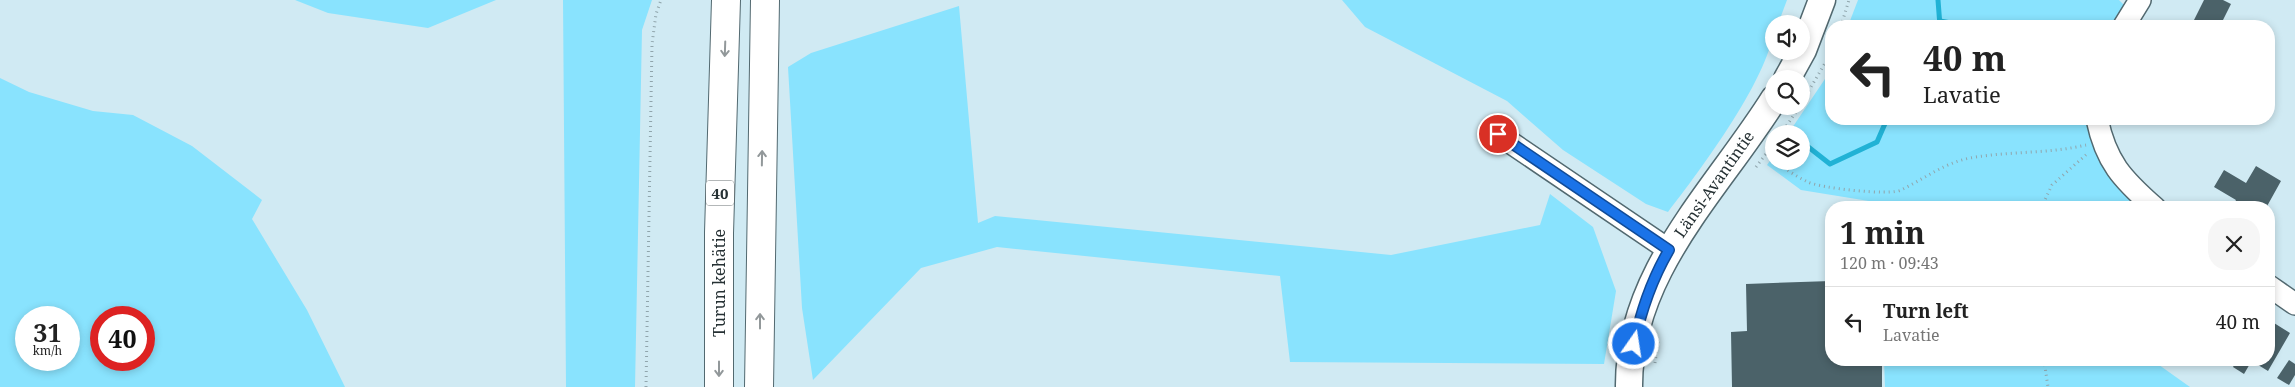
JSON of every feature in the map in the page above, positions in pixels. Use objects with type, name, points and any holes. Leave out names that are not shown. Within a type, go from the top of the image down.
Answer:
[{"type":"highway","name":"Turun kehätie","points":[[718,387],[719,233],[726,0]]},
{"type":"highway","points":[[760,387],[765,0]]},
{"type":"street","points":[[1792,70],[1803,50],[1822,0]]},
{"type":"street","points":[[2128,20],[2140,0]]},
{"type":"street","name":"Länsi-Avantintie","points":[[1629,387],[1632,356],[1643,310],[1652,284],[1669,250],[1704,196],[1765,111]]},
{"type":"street","points":[[2098,125],[2102,141],[2114,167],[2148,201]]},
{"type":"street","points":[[1498,134],[1669,250]]},
{"type":"street","points":[[2275,290],[2295,304]]},
{"type":"path","points":[[646,387],[652,44],[656,14],[661,0]]},
{"type":"path","points":[[1843,20],[1849,0]]},
{"type":"path","points":[[1810,89],[1825,63]]},
{"type":"path","points":[[1789,170],[1808,183],[1869,192],[1900,192],[1932,172],[1967,159],[1998,154],[2051,152],[2102,141]]},
{"type":"path","points":[[2044,201],[2052,185],[2102,141]]},
{"type":"path","points":[[1754,168],[1765,155]]},
{"type":"path","points":[[1653,370],[1660,332]]},
{"type":"path","points":[[2045,366],[2048,387]]},
{"type":"shaded area","points":[[295,0],[496,0],[428,28],[328,13]]},
{"type":"shaded area","points":[[563,0],[652,0],[642,30],[635,387],[566,387]]},
{"type":"shaded area","points":[[1342,0],[1787,0],[1781,15],[1765,15],[1765,60],[1749,94],[1715,148],[1668,212],[1646,204],[1563,150],[1507,101],[1365,27]]},
{"type":"shaded area","points":[[1858,0],[2119,0],[2130,11],[2123,20],[1850,20]]},
{"type":"shaded area","points":[[959,6],[978,223],[995,216],[1391,255],[1540,225],[1550,194],[1593,227],[1616,291],[1604,364],[1290,362],[1280,276],[997,247],[921,268],[813,380],[802,308],[788,67],[811,53]]},
{"type":"shaded area","points":[[0,78],[29,92],[93,111],[133,115],[192,146],[262,200],[252,219],[307,310],[345,387],[0,387]]},
{"type":"shaded area","points":[[1825,79],[1825,125],[2092,125],[2136,201],[1869,201],[1801,190],[1774,170],[1810,170],[1810,125],[1794,125],[1801,115],[1810,115],[1810,101]]},
{"type":"shaded area","points":[[1884,366],[2160,366],[2190,387],[1885,387]]},
{"type":"building","points":[[2204,0],[2223,0],[2231,4],[2223,20],[2194,20]]},
{"type":"building","points":[[2256,166],[2281,181],[2270,201],[2236,201],[2214,187],[2224,170],[2246,183]]},
{"type":"building","points":[[1825,281],[1825,366],[1882,366],[1882,387],[1732,387],[1731,332],[1747,331],[1746,284]]},
{"type":"building","points":[[2275,324],[2290,333],[2275,359]]},
{"type":"building","points":[[2289,360],[2295,364],[2295,375],[2289,385],[2277,378]]},
{"type":"building","points":[[2234,366],[2249,366],[2244,374]]},
{"type":"building","points":[[2260,366],[2271,366],[2268,371]]},
{"type":"waterway","points":[[1938,0],[1940,20]]},
{"type":"waterway","points":[[1810,148],[1830,164],[1877,142],[1884,125]]},
{"type":"route","points":[[1498,134],[1669,250],[1652,284],[1634,344]]}]
